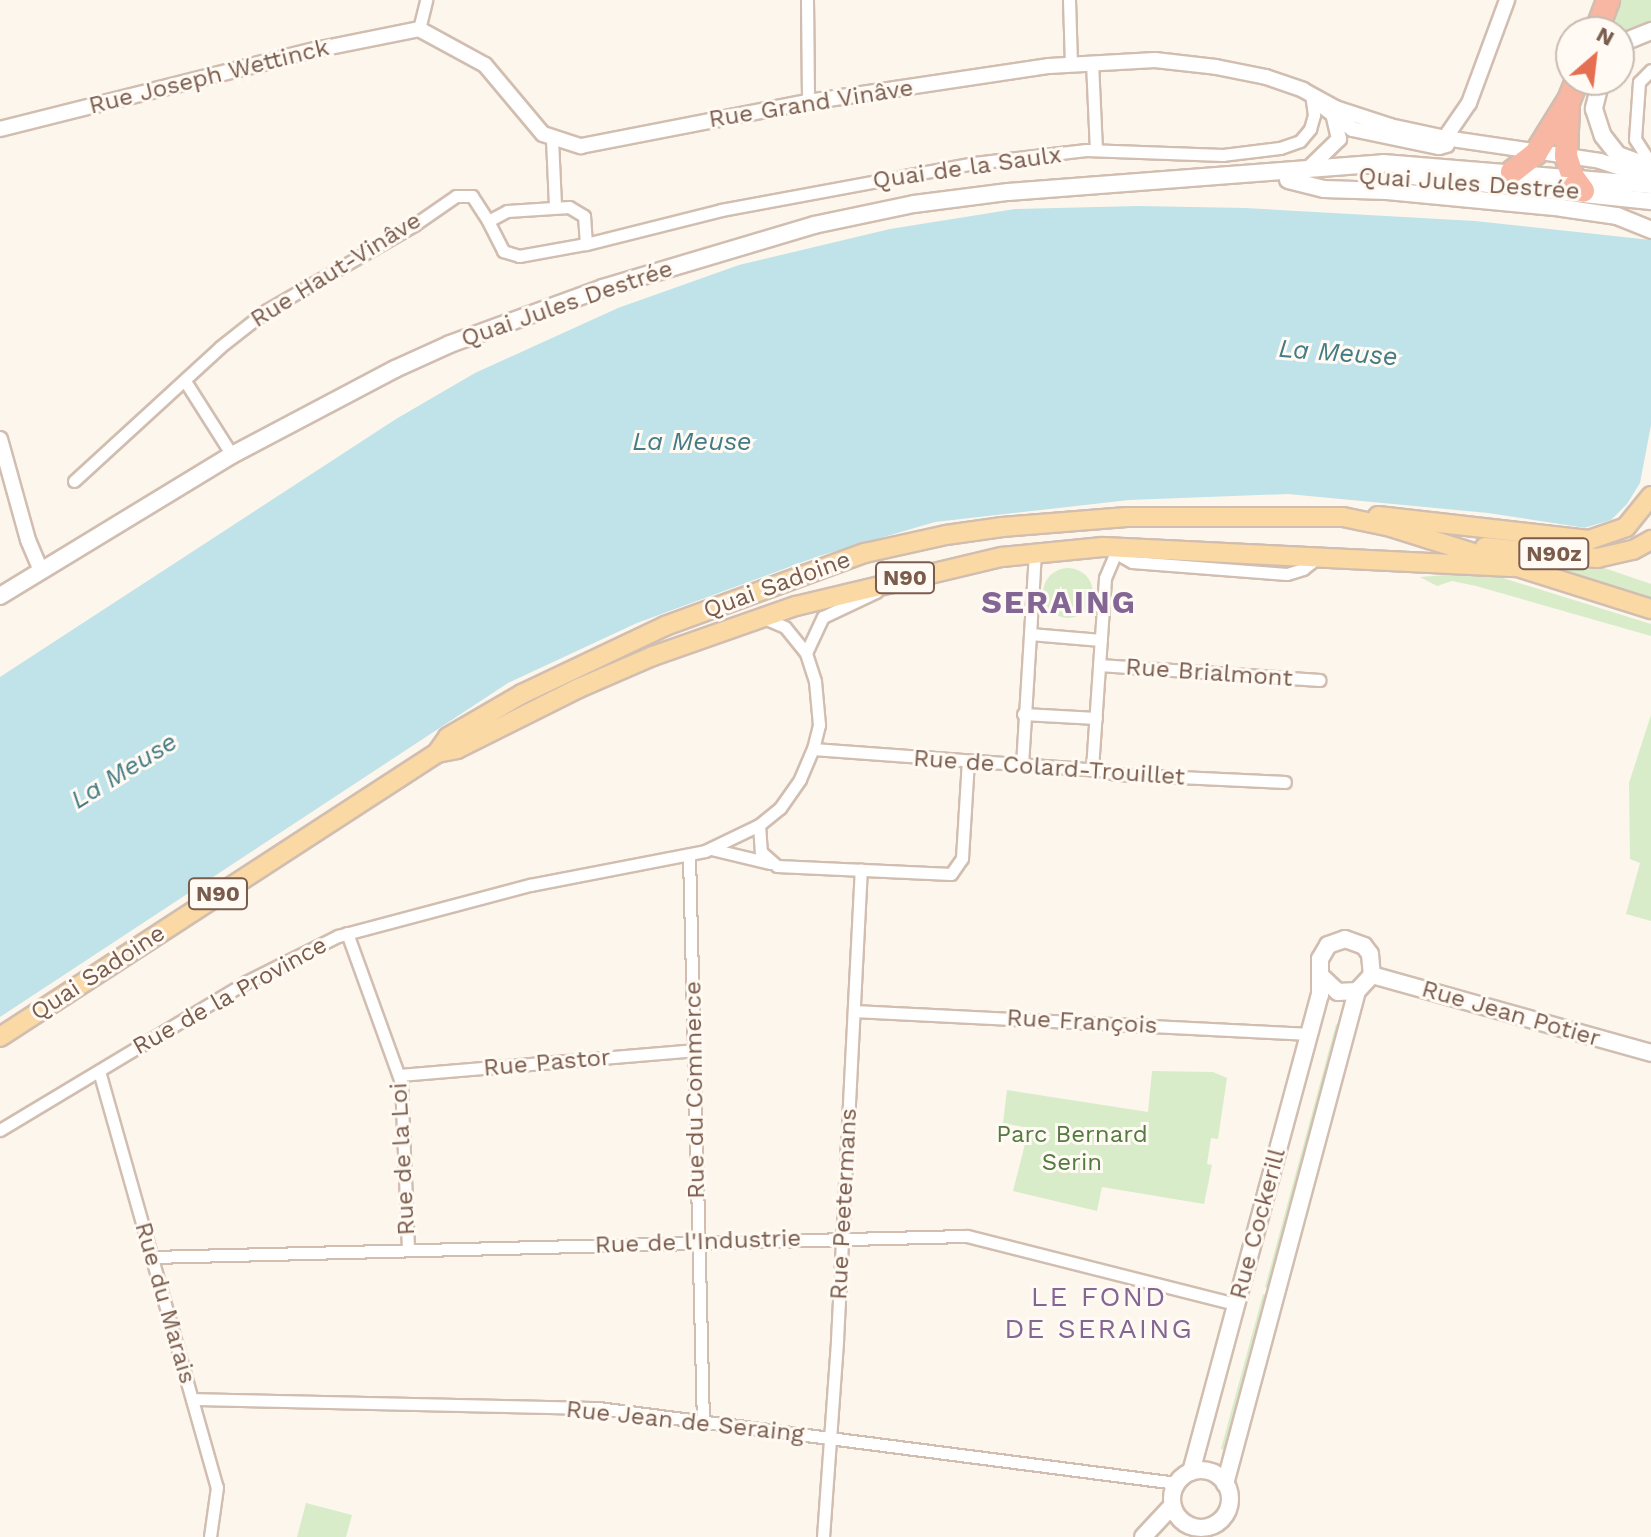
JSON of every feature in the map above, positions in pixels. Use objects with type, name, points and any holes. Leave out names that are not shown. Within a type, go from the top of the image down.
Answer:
[{"type":"highway","points":[[1512,172],[1536,153],[1569,96]]},
{"type":"highway","points":[[1572,96],[1565,129],[1574,175]]},
{"type":"main road","points":[[1597,96],[1594,109],[1603,136],[1618,155],[1651,165]]},
{"type":"main road","name":"Quai Jules Destrée","points":[[0,596],[232,455],[450,344],[603,288],[764,239],[873,212],[967,196],[1383,163],[1574,175],[1651,185]]},
{"type":"main road","name":"Quai Jules Destrée","points":[[1191,179],[1236,183],[1408,175],[1574,175],[1651,201]]},
{"type":"main road","points":[[1288,180],[1324,189],[1387,191],[1562,208],[1617,216],[1651,230]]},
{"type":"main road","name":"N90z","points":[[1343,517],[1357,514],[1435,520],[1573,540],[1609,535],[1626,527],[1651,496]]},
{"type":"main road","name":"N90","points":[[1343,517],[1391,527],[1651,609]]},
{"type":"main road","name":"Quai Sadoine","points":[[437,753],[448,737],[481,717],[615,647],[746,595],[865,553],[946,535],[1073,520],[1343,517]]},
{"type":"main road","name":"N90z","points":[[1404,563],[1455,548],[1481,547],[1597,558],[1633,550],[1650,541]]},
{"type":"main road","name":"Quai Sadoine","points":[[0,1037],[437,753],[457,749],[579,688],[653,656],[761,617],[882,584],[991,559],[1035,553],[1118,547],[1404,563]]},
{"type":"main road","name":"N90","points":[[1404,563],[1513,567]]},
{"type":"main road","points":[[1345,939],[1364,946],[1370,954],[1372,975],[1357,991],[1338,992],[1321,976],[1323,952],[1335,941],[1345,939]]},
{"type":"main road","name":"Rue Jean Potier","points":[[1372,975],[1651,1053]]},
{"type":"main road","name":"Rue Cockerill","points":[[1191,1472],[1320,995],[1321,976]]},
{"type":"main road","name":"Rue Cockerill","points":[[1225,1484],[1357,991]]},
{"type":"main road","points":[[1143,1537],[1172,1506],[1176,1483],[1191,1472],[1209,1472],[1225,1484],[1230,1500],[1224,1517],[1216,1524],[1191,1533],[1172,1506]]},
{"type":"street","points":[[426,0],[419,29],[485,65],[535,126],[552,139],[555,206]]},
{"type":"street","points":[[807,0],[808,102]]},
{"type":"street","points":[[1069,0],[1071,63]]},
{"type":"street","points":[[1463,141],[1469,103],[1507,0]]},
{"type":"street","name":"Rue Joseph Wettinck","points":[[0,129],[329,46],[419,29]]},
{"type":"street","name":"Rue Grand Vinâve","points":[[552,139],[581,146],[808,102],[1071,63],[1155,60],[1216,67],[1281,82],[1335,108],[1390,126]]},
{"type":"street","points":[[1092,62],[1096,150]]},
{"type":"street","points":[[1651,70],[1639,82],[1635,139],[1651,165]]},
{"type":"street","points":[[1311,94],[1334,118],[1352,129],[1439,147],[1463,141]]},
{"type":"street","name":"Quai de la Saulx","points":[[488,221],[503,251],[510,256],[586,244],[710,212],[974,163],[1096,150],[1223,155],[1287,147],[1300,141],[1310,129],[1314,115],[1311,94]]},
{"type":"street","points":[[1445,138],[1469,103]]},
{"type":"street","points":[[1334,118],[1339,139]]},
{"type":"street","points":[[1309,168],[1352,129],[1390,126],[1536,153],[1574,175],[1600,161],[1651,178]]},
{"type":"street","name":"Rue Haut-Vinâve","points":[[74,481],[267,310],[406,230],[456,196],[472,196],[488,221]]},
{"type":"street","points":[[488,221],[507,211],[555,206],[581,213],[585,221],[586,244]]},
{"type":"street","points":[[185,381],[232,455]]},
{"type":"street","points":[[0,439],[28,540],[41,570]]},
{"type":"street","points":[[1092,769],[1105,578],[1118,547]]},
{"type":"street","points":[[1022,765],[1035,553]]},
{"type":"street","points":[[806,653],[823,617],[873,595],[882,584]]},
{"type":"street","points":[[761,617],[785,627],[806,653],[818,709],[813,749]]},
{"type":"street","points":[[1030,634],[1101,640]]},
{"type":"street","name":"Rue Brialmont","points":[[1099,665],[1319,680]]},
{"type":"street","points":[[1023,714],[1096,718]]},
{"type":"street","name":"Rue de Colard-Trouillet","points":[[813,749],[1092,769],[1116,774],[1285,782]]},
{"type":"street","name":"Rue de la Province","points":[[0,1130],[271,967],[347,933],[530,885],[711,849],[759,825],[788,797],[813,749]]},
{"type":"street","name":"Rue de la Province","points":[[711,849],[782,867],[944,875],[955,870],[962,858],[968,761]]},
{"type":"street","points":[[759,825],[759,847],[770,863]]},
{"type":"street","name":"Rue du Commerce","points":[[689,855],[703,1422]]},
{"type":"street","name":"Rue Peetermans","points":[[823,1537],[861,870]]},
{"type":"street","name":"Rue de la Loi","points":[[347,933],[399,1075],[408,1250]]},
{"type":"street","name":"Rue François","points":[[854,1011],[1309,1034]]},
{"type":"street","name":"Rue Pastor","points":[[399,1075],[694,1050]]},
{"type":"street","name":"Rue du Marais","points":[[99,1071],[217,1487],[210,1537]]},
{"type":"street","name":"Rue de l'Industrie","points":[[152,1257],[976,1237],[1236,1304]]},
{"type":"street","name":"Rue Jean de Seraing","points":[[192,1399],[587,1408],[1176,1483]]},
{"type":"green space","points":[[1618,0],[1651,0],[1651,24],[1635,28],[1635,16],[1612,16]]},
{"type":"green space","points":[[1501,554],[1578,559],[1651,584],[1651,601]]},
{"type":"green space","points":[[1068,568],[1086,575],[1093,593],[1086,611],[1068,618],[1050,611],[1043,593],[1050,575]]},
{"type":"green space","points":[[1459,574],[1503,578],[1651,624],[1651,636],[1476,586],[1452,581],[1437,586],[1420,577]]},
{"type":"green space","points":[[1651,715],[1651,921],[1626,914],[1640,863],[1630,859],[1629,783]]},
{"type":"green space","points":[[1336,1024],[1340,1026],[1269,1289],[1265,1287]]},
{"type":"green space","name":"Parc Bernard Serin","points":[[1152,1071],[1213,1072],[1227,1078],[1218,1139],[1211,1138],[1207,1164],[1212,1165],[1204,1204],[1102,1187],[1097,1211],[1013,1191],[1029,1128],[1003,1123],[1007,1090],[1148,1112]]},
{"type":"green space","points":[[1263,1294],[1267,1295],[1229,1437],[1225,1450],[1221,1449]]},
{"type":"green space","points":[[306,1503],[352,1515],[346,1537],[297,1537]]},
{"type":"water","name":"La Meuse","points":[[1138,206],[1245,208],[1475,221],[1651,240],[1651,538],[1488,513],[1288,494],[1129,500],[935,522],[819,556],[637,623],[508,683],[0,1017],[0,677],[396,419],[475,373],[618,308],[739,265],[890,229],[1015,209]]},
{"type":"pier","points":[[1651,425],[1651,542],[1577,530],[1611,520],[1627,504],[1640,483]]},
{"type":"district","name":"SERAING","points":[[1059,602]]},
{"type":"district","name":"LE FOND DE SERAING","points":[[1099,1313]]}]
